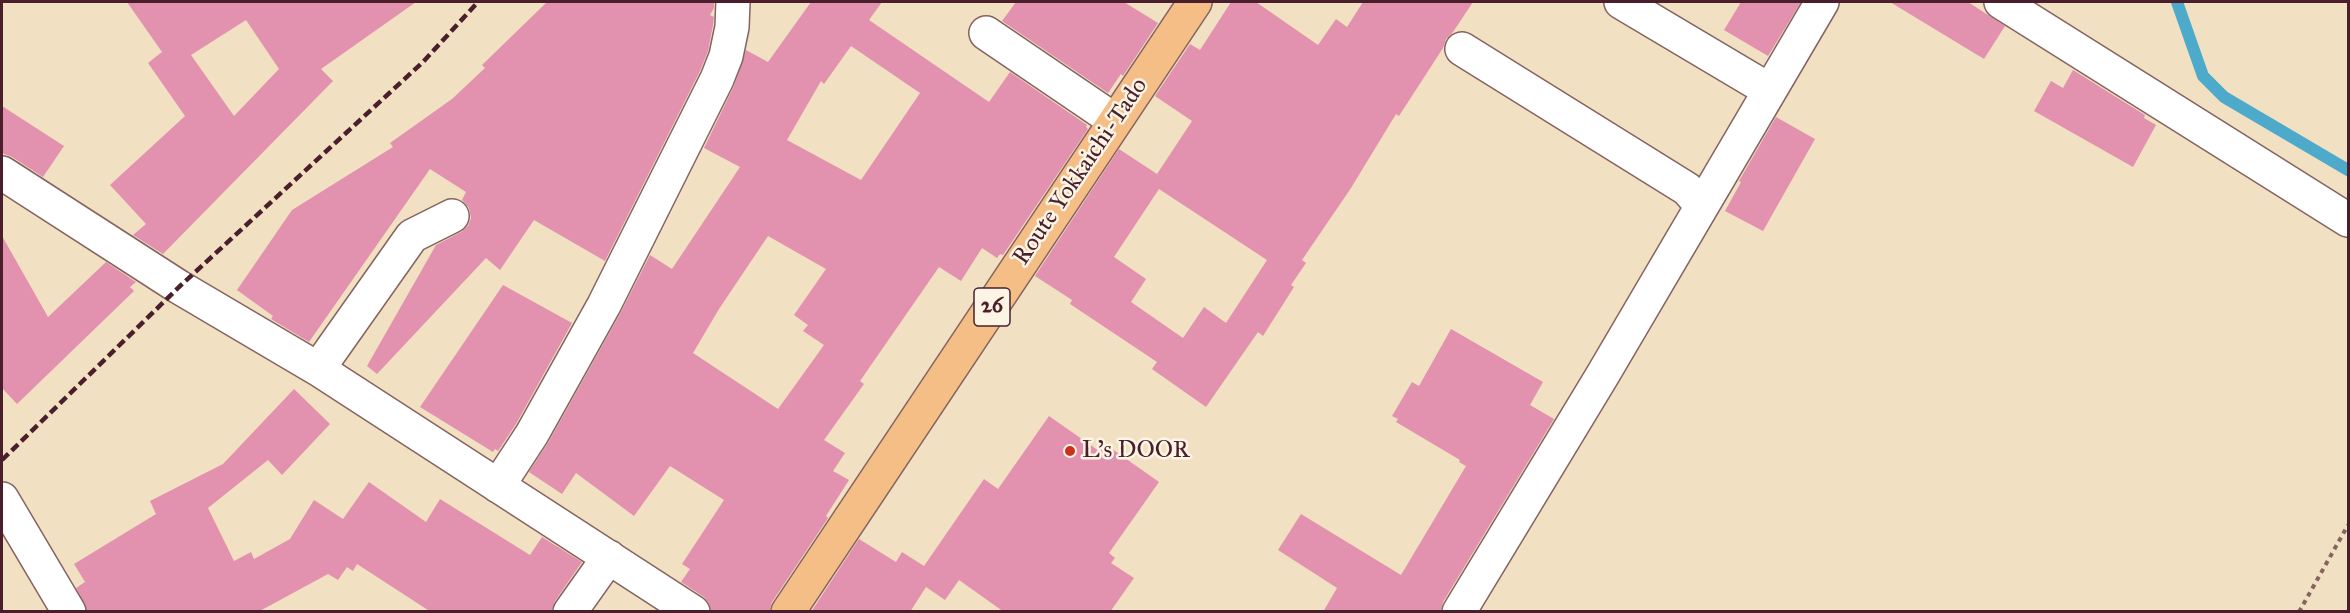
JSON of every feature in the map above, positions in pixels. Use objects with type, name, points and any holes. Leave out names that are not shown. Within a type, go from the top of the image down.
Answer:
[{"type":"main road","name":"Route Yokkaichi-Tado","points":[[788,612],[1114,120],[1195,2]]},
{"type":"street","points":[[498,486],[532,434],[604,305],[717,79],[726,56],[732,27],[733,2]]},
{"type":"street","points":[[1621,2],[1768,90]]},
{"type":"street","points":[[1459,612],[1608,366],[1821,2]]},
{"type":"street","points":[[2001,2],[2349,220]]},
{"type":"street","points":[[986,33],[1114,120]]},
{"type":"street","points":[[1462,49],[1687,189],[1701,205]]},
{"type":"street","points":[[2,173],[179,287],[318,369],[693,612]]},
{"type":"street","points":[[318,369],[412,236],[452,216]]},
{"type":"street","points":[[2,499],[69,612]]},
{"type":"street","points":[[570,612],[609,558]]},
{"type":"path","points":[[2298,612],[2349,525]]},
{"type":"building","points":[[127,2],[416,2],[321,69],[333,81],[163,254],[133,235],[146,224],[110,185],[185,116],[148,63],[162,52]],"holes":[[[246,20],[279,69],[234,116],[191,55]]]},
{"type":"building","points":[[547,2],[714,2],[710,15],[714,17],[708,51],[700,71],[605,261],[534,220],[500,270],[486,258],[377,374],[367,366],[436,245],[461,232],[468,226],[471,218],[469,208],[462,200],[466,192],[430,169],[309,342],[271,319],[273,316],[237,290],[292,210],[393,147],[390,143],[452,99],[485,68],[482,65]]},
{"type":"building","points":[[811,2],[882,2],[869,20],[989,102],[1010,72],[1087,125],[1088,129],[1003,255],[1000,254],[997,258],[982,248],[961,281],[939,267],[860,381],[864,384],[824,440],[845,453],[833,471],[849,480],[826,516],[828,518],[772,602],[769,612],[711,612],[709,603],[704,597],[681,582],[690,569],[682,564],[724,500],[670,466],[634,516],[576,473],[562,494],[529,472],[548,443],[620,314],[650,255],[672,269],[740,167],[704,148],[734,86],[746,50],[768,62]],"holes":[[[851,46],[920,93],[861,180],[787,140],[821,81],[824,84]],[[768,236],[826,269],[794,315],[808,325],[803,331],[824,345],[778,409],[693,353],[719,309]]]},
{"type":"building","points":[[1016,2],[1124,2],[1158,23],[1123,76],[1121,74],[1108,93],[1002,21]]},
{"type":"building","points":[[1231,2],[1256,2],[1318,45],[1336,19],[1347,27],[1363,2],[1473,2],[1446,39],[1443,48],[1399,116],[1396,114],[1351,188],[1302,260],[1306,263],[1291,285],[1294,287],[1263,336],[1258,332],[1206,407],[1152,369],[1157,362],[1070,304],[1072,300],[1035,276],[1119,149],[1157,174],[1192,121],[1155,96],[1190,44],[1200,50]],"holes":[[[1159,189],[1267,260],[1226,323],[1204,307],[1183,338],[1131,302],[1146,279],[1114,257]]]},
{"type":"building","points":[[1741,2],[1801,2],[1768,56],[1724,30]]},
{"type":"building","points":[[1890,2],[1968,2],[2005,26],[1984,59]]},
{"type":"building","points":[[2073,70],[2145,115],[2144,118],[2156,125],[2133,167],[2034,111],[2051,81],[2063,88]]},
{"type":"building","points":[[2,106],[64,146],[43,177],[2,153]]},
{"type":"building","points":[[1776,117],[1815,139],[1763,231],[1725,211],[1741,182],[1739,181]]},
{"type":"building","points":[[2,236],[48,317],[106,262],[136,282],[130,287],[134,291],[17,404],[2,388]]},
{"type":"building","points":[[503,285],[572,323],[516,424],[498,451],[495,449],[493,452],[420,407]]},
{"type":"building","points":[[1451,329],[1543,382],[1530,405],[1554,419],[1443,602],[1440,612],[1323,612],[1337,588],[1278,550],[1301,514],[1401,575],[1466,466],[1459,462],[1460,460],[1396,422],[1398,419],[1392,416],[1412,382],[1419,386]]},
{"type":"building","points":[[294,389],[330,424],[282,475],[268,460],[208,508],[234,561],[251,552],[254,559],[290,539],[314,500],[343,519],[369,482],[426,522],[440,499],[530,555],[542,537],[582,562],[555,601],[551,612],[431,612],[357,564],[353,571],[347,567],[338,580],[328,574],[258,612],[88,612],[76,588],[85,582],[74,564],[156,514],[150,501],[223,464]]},
{"type":"building","points":[[1049,416],[1099,451],[1105,444],[1159,482],[1109,553],[1115,558],[1111,563],[1134,578],[1110,612],[1004,612],[959,580],[945,600],[926,587],[910,612],[811,612],[859,539],[896,562],[902,552],[924,566],[984,479],[998,489]]},
{"type":"waterway","points":[[2177,2],[2203,76],[2224,97],[2348,170]]},
{"type":"railway","points":[[2,460],[179,287],[423,62],[478,2]]},
{"type":"place","name":"L's DOOR","points":[[1070,451]]}]
